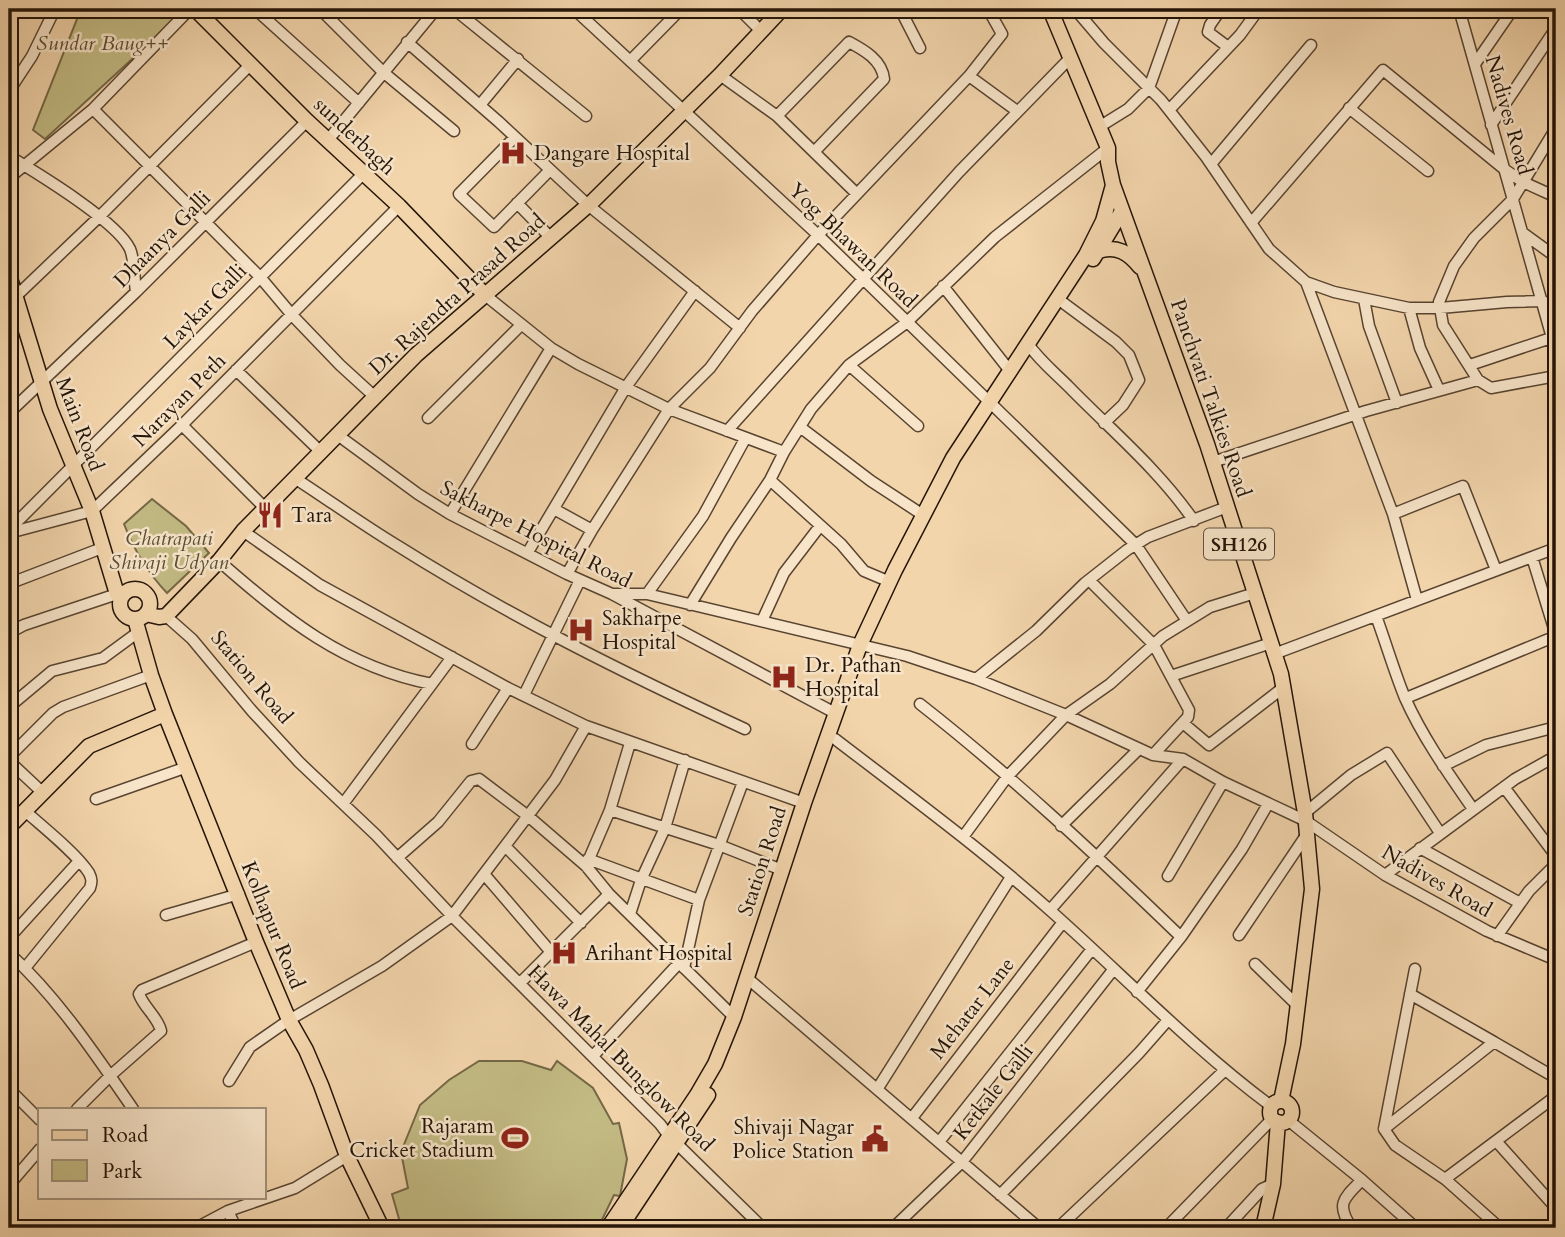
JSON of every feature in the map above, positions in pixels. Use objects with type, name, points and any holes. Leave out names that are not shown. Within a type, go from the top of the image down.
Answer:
[{"type":"main road","name":"Dr. Rajendra Prasad Road","points":[[166,616],[219,561],[243,531],[426,346],[588,205],[720,75],[782,9]]},
{"type":"main road","name":"Panchvati Talkies Road","points":[[1050,9],[1108,148],[1113,185],[1213,462],[1284,687],[1306,823],[1312,889],[1293,1044],[1278,1114],[1273,1184]]},
{"type":"main road","name":"sunderbagh","points":[[197,10],[307,121],[399,206],[485,295]]},
{"type":"main road","points":[[1061,302],[1098,234],[1113,185]]},
{"type":"main road","points":[[863,646],[890,582],[953,458],[1098,251],[1122,211]]},
{"type":"main road","points":[[1098,251],[1118,249],[1128,254],[1144,270]]},
{"type":"main road","name":"Main Road","points":[[9,275],[12,300],[92,511],[118,593]]},
{"type":"main road","points":[[863,646],[940,494],[1010,371],[1030,347]]},
{"type":"main road","points":[[139,622],[150,602],[143,592],[130,590],[118,593],[121,610],[126,616],[139,622],[166,616]]},
{"type":"main road","name":"Kolhapur Road","points":[[139,622],[151,675],[165,714],[256,942],[289,1020],[321,1085],[347,1156],[382,1228]]},
{"type":"main road","name":"Station Road","points":[[620,1228],[715,1064],[750,980],[821,774],[835,713],[863,646]]},
{"type":"main road","name":"Station Road","points":[[608,1228],[672,1139],[698,1111],[727,1059],[804,803],[844,706],[863,646]]},
{"type":"main road","points":[[9,827],[89,746],[165,714]]},
{"type":"main road","points":[[1263,1228],[1273,1184]]},
{"type":"street","points":[[9,91],[32,56],[55,9]]},
{"type":"street","points":[[255,9],[359,103]]},
{"type":"street","points":[[321,9],[383,72],[454,131]]},
{"type":"street","points":[[328,140],[436,9]]},
{"type":"street","points":[[454,9],[586,116]]},
{"type":"street","name":"Yog Bhawan Road","points":[[574,9],[818,236],[1136,545],[1187,621]]},
{"type":"street","points":[[630,61],[681,9]]},
{"type":"street","points":[[738,9],[761,31]]},
{"type":"street","points":[[900,9],[920,48]]},
{"type":"street","points":[[567,574],[669,409],[710,368],[740,328],[818,236],[969,76],[1002,34],[988,9]]},
{"type":"street","points":[[1075,9],[1168,110],[1211,164],[1269,249],[1306,282],[1364,299],[1409,308],[1507,302],[1556,303]]},
{"type":"street","points":[[1099,127],[1128,108],[1149,88],[1177,9]]},
{"type":"street","points":[[1221,9],[1208,33],[1228,47]]},
{"type":"street","points":[[1168,110],[1228,47],[1259,9]]},
{"type":"street","name":"Nadives Road","points":[[1459,9],[1556,352]]},
{"type":"street","points":[[1475,64],[1513,9]]},
{"type":"street","points":[[9,178],[93,109],[197,10]]},
{"type":"street","points":[[1492,125],[1556,28]]},
{"type":"street","points":[[407,42],[588,205],[740,328]]},
{"type":"street","points":[[777,116],[849,42],[875,59],[883,71],[884,79],[814,152]]},
{"type":"street","points":[[1211,164],[1311,45]]},
{"type":"street","points":[[727,431],[861,279],[1017,111],[1072,57]]},
{"type":"street","points":[[480,105],[518,59]]},
{"type":"street","points":[[12,300],[250,65]]},
{"type":"street","points":[[1251,223],[1383,70],[1504,170],[1556,197]]},
{"type":"street","points":[[720,75],[777,116],[857,194]]},
{"type":"street","points":[[969,76],[1017,111]]},
{"type":"street","points":[[1349,108],[1428,172]]},
{"type":"street","points":[[93,109],[261,277],[292,315],[375,397]]},
{"type":"street","name":"Dhaanya Galli","points":[[9,413],[136,292],[307,121]]},
{"type":"street","points":[[1556,128],[1513,199],[1474,238],[1454,266],[1439,302],[1443,325],[1478,380],[1491,388],[1556,376]]},
{"type":"street","points":[[515,137],[459,194],[494,227],[550,170]]},
{"type":"street","points":[[690,605],[770,480],[811,409],[849,365],[906,323],[995,236],[1108,148]]},
{"type":"street","points":[[9,156],[100,216],[130,249],[136,292]]},
{"type":"street","name":"Laykar Galli","points":[[9,532],[364,173]]},
{"type":"street","points":[[517,203],[551,239]]},
{"type":"street","name":"Narayan Peth","points":[[92,511],[182,425],[399,206]]},
{"type":"street","points":[[1523,233],[1556,257]]},
{"type":"street","points":[[1306,282],[1393,514],[1417,600]]},
{"type":"street","points":[[943,286],[1010,371]]},
{"type":"street","points":[[528,552],[626,387],[695,291]]},
{"type":"street","points":[[485,295],[520,326],[551,348],[669,409],[784,452]]},
{"type":"street","points":[[1364,299],[1369,326],[1397,403]]},
{"type":"street","points":[[1061,302],[1116,342],[1129,355],[1139,380],[1123,405],[1104,423]]},
{"type":"street","points":[[1409,308],[1420,348],[1439,390]]},
{"type":"street","points":[[428,418],[520,326]]},
{"type":"street","points":[[1470,365],[1551,338]]},
{"type":"street","points":[[1030,347],[1104,423],[1147,462],[1176,495],[1194,521]]},
{"type":"street","points":[[450,514],[551,348]]},
{"type":"street","points":[[849,365],[918,426]]},
{"type":"street","points":[[236,370],[322,453]]},
{"type":"street","points":[[1213,462],[1355,415],[1478,380]]},
{"type":"street","points":[[182,425],[266,509]]},
{"type":"street","points":[[800,427],[871,481],[923,515]]},
{"type":"street","name":"Sakharpe Hospital Road","points":[[339,436],[450,514],[612,594],[835,713]]},
{"type":"street","points":[[647,594],[703,516],[745,439]]},
{"type":"street","points":[[296,479],[397,546],[552,635],[745,729]]},
{"type":"street","points":[[770,480],[841,544],[864,571],[890,582]]},
{"type":"street","points":[[1393,514],[1463,486],[1496,570]]},
{"type":"street","points":[[976,679],[1036,631],[1089,580],[1136,545],[1148,537],[1227,507]]},
{"type":"street","points":[[554,509],[592,530]]},
{"type":"street","points":[[9,532],[92,511]]},
{"type":"street","points":[[762,621],[784,573],[820,526]]},
{"type":"street","points":[[243,531],[320,586],[508,688],[586,726],[804,803]]},
{"type":"street","points":[[16,581],[102,548]]},
{"type":"street","points":[[1171,676],[1376,616],[1556,548]]},
{"type":"street","points":[[1406,698],[1556,636],[1532,557]]},
{"type":"street","points":[[219,561],[286,618],[324,644],[376,669],[432,684]]},
{"type":"street","points":[[524,695],[580,580]]},
{"type":"street","points":[[1089,580],[1154,645],[1189,710],[1188,717],[1153,755]]},
{"type":"street","points":[[9,633],[24,625],[118,593]]},
{"type":"street","points":[[963,837],[1007,777],[1066,715],[1110,684],[1154,645],[1187,621],[1210,607],[1255,593]]},
{"type":"street","points":[[612,594],[647,594],[907,656],[976,679],[1066,715],[1153,755],[1183,758]]},
{"type":"street","name":"Station Road","points":[[166,616],[192,639],[299,762],[452,916]]},
{"type":"street","points":[[1376,616],[1406,698],[1443,766],[1473,809]]},
{"type":"street","points":[[9,707],[52,671],[103,658],[139,622]]},
{"type":"street","points":[[343,804],[452,657]]},
{"type":"street","points":[[42,792],[9,759],[53,713],[63,707],[151,675]]},
{"type":"street","points":[[1183,723],[1209,745],[1284,687]]},
{"type":"street","points":[[472,744],[508,688]]},
{"type":"street","points":[[920,704],[975,747],[1097,856],[1181,937]]},
{"type":"street","points":[[229,1082],[250,1047],[289,1020],[382,966],[452,916],[555,780],[586,726]]},
{"type":"street","points":[[1443,766],[1486,745],[1556,727]]},
{"type":"street","points":[[831,738],[963,837],[1011,877],[1224,1071],[1362,1180],[1416,1228]]},
{"type":"street","points":[[587,862],[610,810],[630,743]]},
{"type":"street","points":[[1061,826],[1139,749]]},
{"type":"street","points":[[1239,935],[1306,823],[1352,775],[1387,753],[1440,833]]},
{"type":"street","points":[[1385,875],[1504,787],[1556,756]]},
{"type":"street","points":[[1050,910],[1183,758]]},
{"type":"street","name":"Nadives Road","points":[[1183,758],[1223,782],[1306,823],[1385,875],[1497,936],[1556,960]]},
{"type":"street","points":[[630,914],[641,880],[665,828],[685,760]]},
{"type":"street","points":[[96,799],[187,767]]},
{"type":"street","points":[[397,858],[439,822],[475,779],[482,782],[587,862],[609,894],[734,1017]]},
{"type":"street","points":[[593,1056],[682,966],[699,900],[743,782]]},
{"type":"street","points":[[1168,876],[1223,782]]},
{"type":"street","points":[[1504,787],[1556,856]]},
{"type":"street","points":[[1137,992],[1181,937],[1242,849],[1268,804]]},
{"type":"street","points":[[610,810],[719,845],[782,870]]},
{"type":"street","points":[[25,811],[79,861],[92,880],[90,888],[25,968]]},
{"type":"street","points":[[505,846],[581,923]]},
{"type":"street","points":[[1420,848],[1520,903]]},
{"type":"street","points":[[9,938],[79,861]]},
{"type":"street","points":[[587,862],[699,900]]},
{"type":"street","points":[[1497,936],[1520,903],[1556,863]]},
{"type":"street","points":[[484,874],[550,951]]},
{"type":"street","points":[[878,1088],[1011,877]]},
{"type":"street","points":[[166,915],[239,894]]},
{"type":"street","points":[[520,983],[609,894]]},
{"type":"street","name":"Hawa Mahal Bunglow Road","points":[[452,916],[763,1228]]},
{"type":"street","name":"Mehatar Lane","points":[[912,1118],[1063,922]]},
{"type":"street","points":[[78,1108],[161,1031],[141,1000],[139,994],[142,990],[256,942]]},
{"type":"street","points":[[939,1142],[1092,949]]},
{"type":"street","points":[[11,960],[25,968],[132,1108]]},
{"type":"street","points":[[1255,964],[1297,1004]]},
{"type":"street","points":[[1415,969],[1384,1129],[1395,1145],[1445,1179],[1500,1228]]},
{"type":"street","name":"Ketkale Galli","points":[[893,1228],[962,1162],[1113,970]]},
{"type":"street","points":[[750,980],[1039,1228]]},
{"type":"street","points":[[9,986],[9,999]]},
{"type":"street","points":[[1410,994],[1556,1078]]},
{"type":"street","points":[[1000,1195],[1168,1020]]},
{"type":"street","points":[[1384,1129],[1494,1042]]},
{"type":"street","points":[[1058,1228],[1224,1071]]},
{"type":"street","points":[[9,1089],[38,1118]]},
{"type":"street","points":[[1445,1179],[1556,1096]]},
{"type":"street","points":[[1166,1228],[1278,1114]]},
{"type":"street","points":[[1496,1141],[1556,1208]]},
{"type":"street","points":[[9,1185],[38,1151]]},
{"type":"street","points":[[266,1198],[295,1188],[347,1156]]},
{"type":"street","points":[[1351,1228],[1342,1210],[1343,1200],[1362,1180]]},
{"type":"street","points":[[1226,1228],[1262,1189],[1273,1184]]},
{"type":"street","points":[[196,1228],[228,1211],[266,1198]]},
{"type":"street","points":[[228,1211],[236,1228]]},
{"type":"green space","name":"Sundar Baug++","points":[[81,9],[166,9],[179,16],[45,139],[33,130]]},
{"type":"green space","name":"Chatrapati Shivaji Udyan","points":[[152,499],[186,526],[209,553],[167,593],[142,560],[124,524]]},
{"type":"green space","name":"Rajaram Cricket Stadium","points":[[479,1061],[522,1061],[551,1070],[557,1061],[593,1088],[613,1124],[619,1123],[627,1159],[620,1196],[614,1195],[598,1228],[406,1228],[399,1219],[392,1194],[408,1188],[401,1152],[420,1105],[449,1080]]},
{"type":"place","name":"Dangare Hospital","points":[[513,153]]},
{"type":"place","name":"Tara","points":[[270,515]]},
{"type":"place","name":"Sakharpe Hospital","points":[[581,630]]},
{"type":"place","name":"Dr. Pathan Hospital","points":[[784,677]]},
{"type":"place","name":"Arihant Hospital","points":[[564,953]]},
{"type":"place","name":"Rajaram Cricket Stadium","points":[[515,1138]]},
{"type":"place","name":"Shivaji Nagar Police Station","points":[[875,1139]]}]
